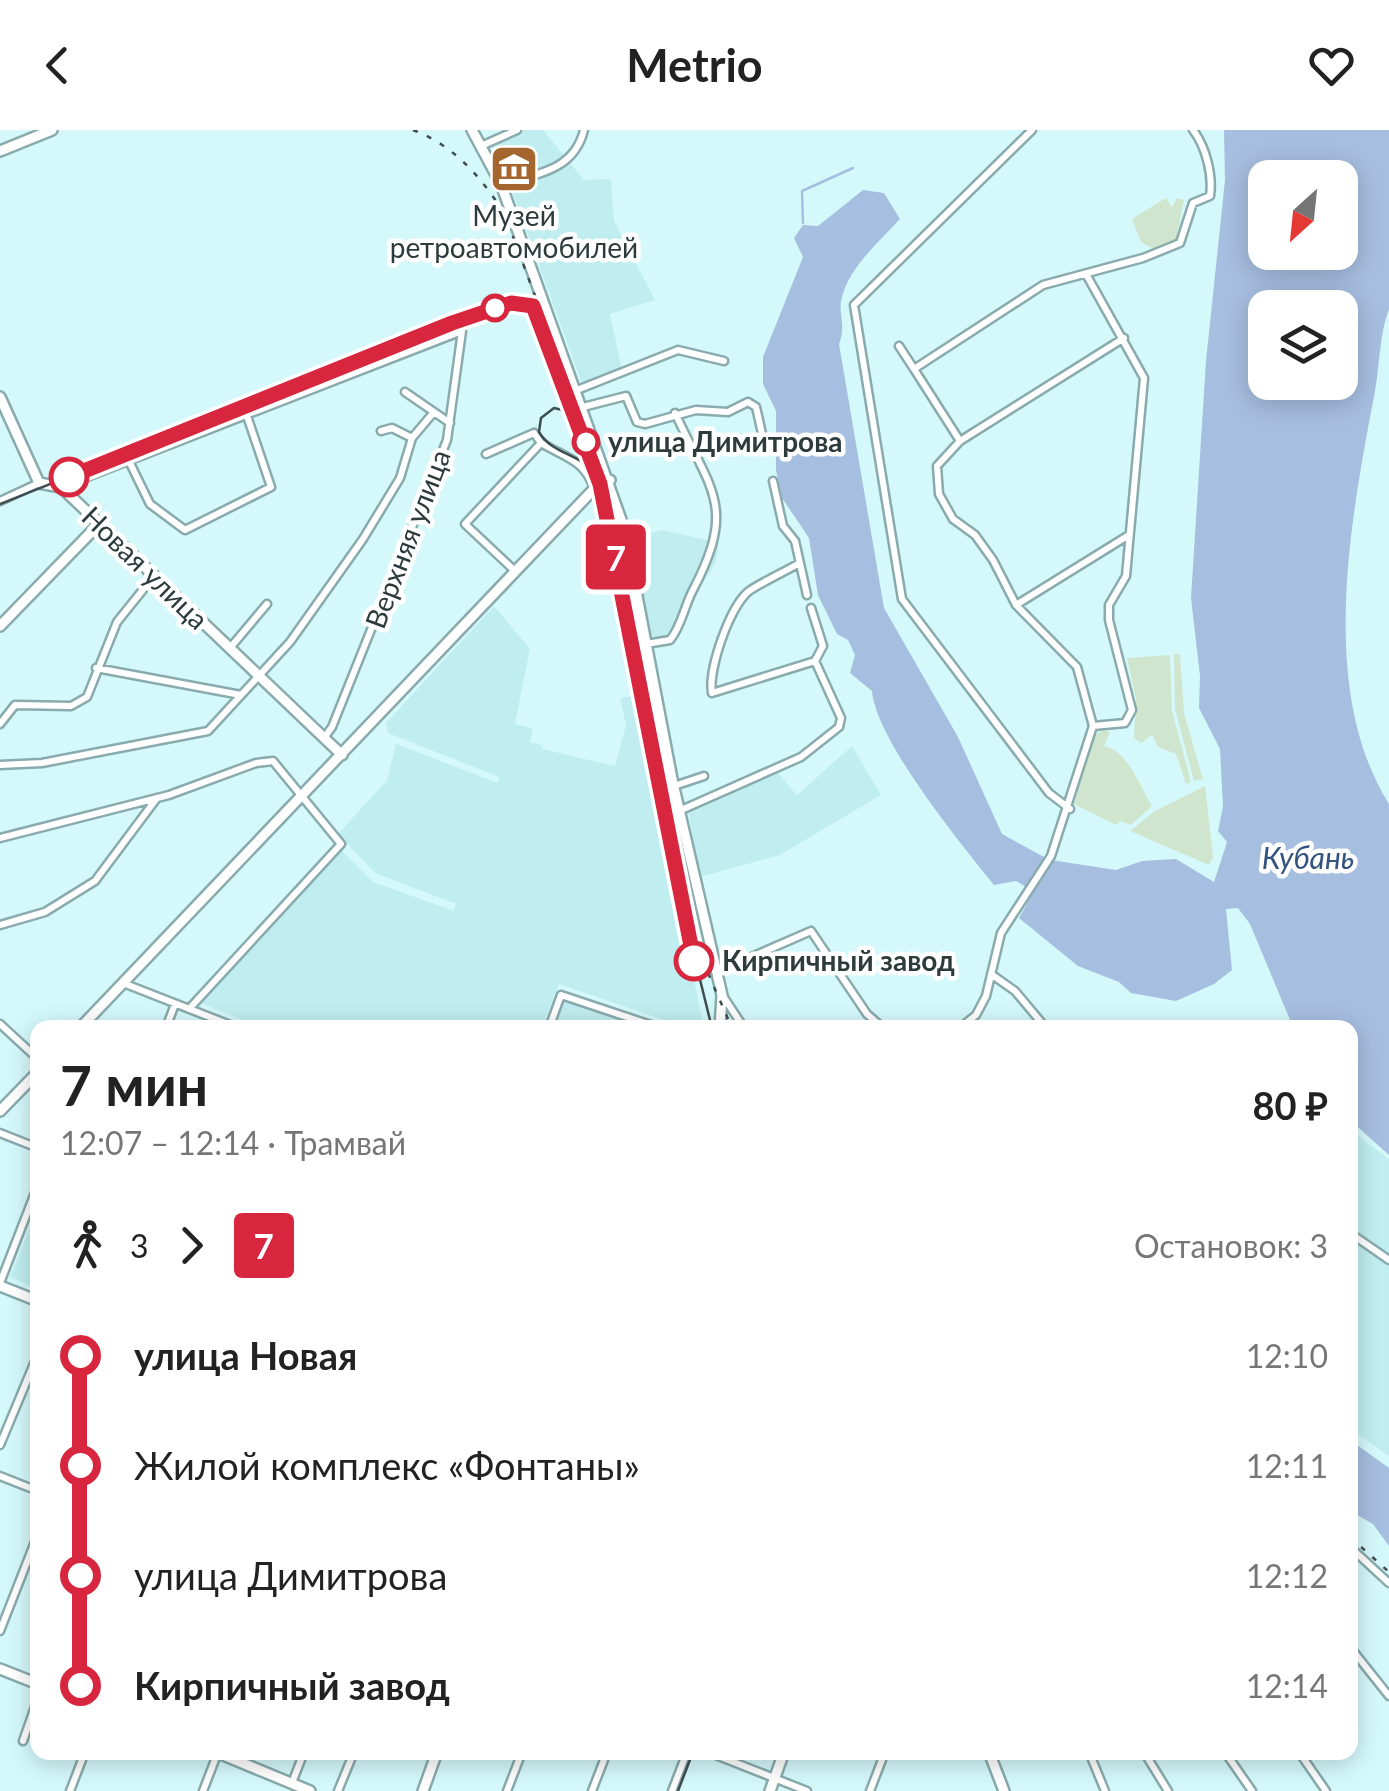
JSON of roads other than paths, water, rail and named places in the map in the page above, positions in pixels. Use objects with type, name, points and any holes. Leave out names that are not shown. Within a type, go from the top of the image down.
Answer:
[{"type":"street","points":[[0,151],[52,130]]},
{"type":"street","points":[[472,130],[501,184],[624,528],[674,786],[722,995],[720,1020]]},
{"type":"street","points":[[482,146],[517,130]]},
{"type":"street","points":[[501,184],[560,166],[575,152],[584,130]]},
{"type":"street","points":[[1032,130],[854,306],[902,599],[1050,793],[1070,808]]},
{"type":"street","points":[[914,368],[1043,285],[1180,243],[1193,203],[1210,196],[1212,181],[1200,140],[1192,130]]},
{"type":"street","points":[[1086,274],[1144,378],[1126,576],[1109,604],[1109,620],[1132,696],[1131,716],[1120,724],[1093,726]]},
{"type":"street","name":"Верхняя улица","points":[[246,413],[462,331],[450,423],[367,642],[324,738]]},
{"type":"street","points":[[970,1020],[976,1015],[991,974],[1000,933],[1051,856],[1070,808],[1093,726],[1077,667],[1016,606],[993,560],[975,535],[952,518],[939,494],[937,466],[960,441],[1124,338]]},
{"type":"street","points":[[898,346],[960,441]]},
{"type":"street","points":[[577,390],[678,350],[724,361]]},
{"type":"street","points":[[405,392],[450,423]]},
{"type":"street","points":[[583,408],[621,396],[638,422],[645,424],[675,413],[728,412],[748,402],[756,407],[763,438]]},
{"type":"street","points":[[0,397],[3,413],[39,483]]},
{"type":"street","points":[[0,765],[42,763],[208,731],[260,678],[363,538],[400,478],[412,438],[434,412]]},
{"type":"street","points":[[0,502],[39,483],[60,487],[246,413],[272,487],[185,530],[150,504],[128,460]]},
{"type":"street","points":[[646,644],[670,640],[678,631],[682,612],[715,545],[719,518],[675,413]]},
{"type":"street","points":[[382,431],[392,428],[412,438]]},
{"type":"street","points":[[486,454],[534,433],[542,444],[588,469],[594,489]]},
{"type":"street","points":[[516,572],[465,524],[542,444]]},
{"type":"street","points":[[88,1020],[594,489],[610,480]]},
{"type":"street","points":[[774,481],[784,526],[795,540],[807,595]]},
{"type":"street","name":"Новая улица","points":[[60,487],[342,755]]},
{"type":"street","points":[[0,626],[100,524]]},
{"type":"street","points":[[1016,606],[1129,535]]},
{"type":"street","points":[[798,564],[741,600],[719,648],[710,681],[712,693],[815,661],[823,646],[811,608]]},
{"type":"street","points":[[0,724],[15,705],[72,706],[87,696],[118,622],[154,575]]},
{"type":"street","name":"Новая улица","points":[[230,649],[268,604]]},
{"type":"street","points":[[680,810],[801,757],[839,726],[840,718],[815,661]]},
{"type":"street","points":[[96,668],[241,696]]},
{"type":"street","points":[[0,838],[156,798],[267,759],[341,844],[189,1009]]},
{"type":"street","points":[[674,786],[704,776]]},
{"type":"street","points":[[0,926],[45,912],[88,886],[156,798]]},
{"type":"street","points":[[716,972],[811,931],[874,1020]]},
{"type":"street","points":[[991,974],[1015,990],[1039,1020]]},
{"type":"street","points":[[123,984],[218,1020]]},
{"type":"street","points":[[722,995],[739,1020]]},
{"type":"street","points":[[552,1020],[562,996],[636,1020]]},
{"type":"street","points":[[169,1020],[175,1004]]},
{"type":"street","points":[[0,1024],[30,1052]]},
{"type":"street","points":[[0,1111],[30,1080]]},
{"type":"street","points":[[0,1134],[30,1145]]},
{"type":"street","points":[[30,1206],[0,1284],[30,1297]]},
{"type":"street","points":[[1358,1239],[1389,1260]]},
{"type":"street","points":[[0,1445],[30,1373]]},
{"type":"street","points":[[0,1476],[30,1488]]},
{"type":"street","points":[[0,1630],[30,1554]]},
{"type":"street","points":[[1358,1554],[1389,1583]]},
{"type":"street","points":[[1358,1657],[1389,1696]]},
{"type":"street","points":[[0,1669],[30,1681]]},
{"type":"street","points":[[22,1741],[30,1720]]},
{"type":"street","points":[[70,1791],[82,1760]]},
{"type":"street","points":[[203,1791],[214,1760]]},
{"type":"street","points":[[234,1760],[310,1791]]},
{"type":"street","points":[[292,1783],[301,1760]]},
{"type":"street","points":[[338,1791],[351,1760]]},
{"type":"street","points":[[423,1791],[434,1760]]},
{"type":"street","points":[[506,1791],[519,1760]]},
{"type":"street","points":[[592,1791],[604,1760]]},
{"type":"street","points":[[672,1791],[684,1760]]},
{"type":"street","points":[[728,1760],[807,1791]]},
{"type":"street","points":[[770,1791],[781,1760]]},
{"type":"street","points":[[870,1791],[882,1760]]},
{"type":"street","points":[[992,1760],[1004,1791]]},
{"type":"street","points":[[1092,1760],[1105,1791]]},
{"type":"street","points":[[1149,1760],[1168,1791]]},
{"type":"street","points":[[1231,1760],[1252,1791]]},
{"type":"street","points":[[1305,1760],[1326,1791]]},
{"type":"water","name":"Кубань","points":[[1224,130],[1389,130],[1389,309],[1357,493],[1346,602],[1353,709],[1367,758],[1389,804],[1389,1155],[1358,1127],[1358,1020],[1290,1020],[1250,924],[1238,908],[1226,909],[1232,970],[1214,984],[1176,1001],[1131,993],[1119,982],[1078,966],[1019,918],[1051,860],[1116,870],[1142,861],[1176,859],[1214,882],[1227,842],[1218,831],[1223,807],[1220,749],[1199,708],[1200,676],[1191,598],[1206,361],[1225,180]]},
{"type":"water","points":[[863,190],[884,193],[900,219],[866,255],[846,286],[839,344],[884,608],[958,737],[1002,834],[1044,857],[1026,887],[1016,881],[994,885],[904,763],[877,712],[872,691],[850,673],[855,655],[848,640],[837,634],[818,595],[809,538],[782,498],[776,470],[776,411],[763,384],[763,357],[803,257],[794,238],[803,225],[818,226]]},
{"type":"water","points":[[1358,1446],[1389,1468],[1389,1546],[1373,1524],[1358,1516]]},
{"type":"waterway","points":[[803,223],[802,191],[853,168]]},
{"type":"tram line","points":[[0,504],[452,323],[514,302],[533,306],[600,484],[685,919],[710,1020]]},
{"type":"tram line","name":"7","points":[[69,477],[452,323],[511,303],[524,302],[537,309],[600,484],[694,961]]},
{"type":"tram line","points":[[578,421],[571,412],[554,408],[541,418],[539,432],[551,445],[594,472]]},
{"type":"tram line","points":[[678,1791],[690,1760]]},
{"type":"railway","points":[[413,130],[442,145],[466,165],[505,215],[604,482],[638,630],[701,957],[729,1020]]},
{"type":"railway","points":[[1358,1544],[1389,1572]]},
{"type":"place","name":"Музей ретроавтомобилей","points":[[514,169]]},
{"type":"place","name":"улица Димитрова","points":[[586,442]]},
{"type":"place","name":"Кирпичный завод","points":[[694,961]]}]
